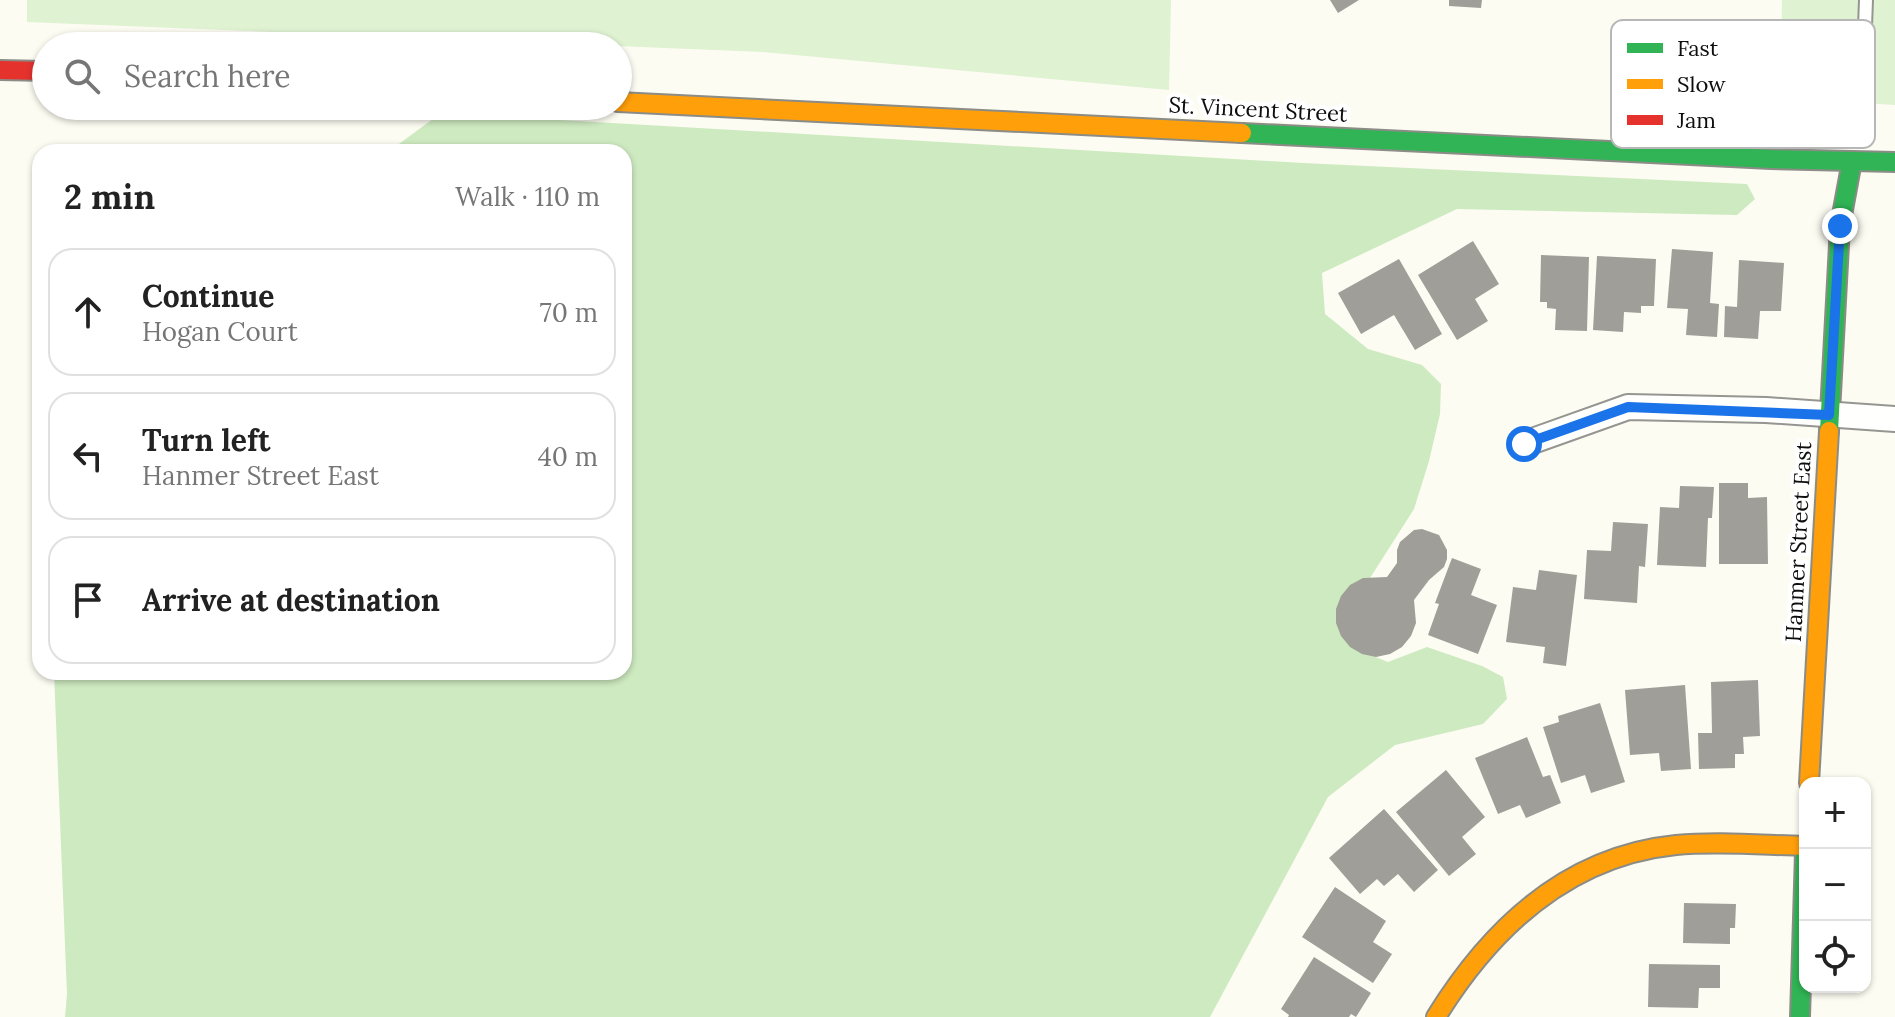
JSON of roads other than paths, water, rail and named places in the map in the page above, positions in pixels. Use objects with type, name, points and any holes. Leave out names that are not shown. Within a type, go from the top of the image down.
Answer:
[{"type":"street","points":[[0,70],[32,71]]},
{"type":"street","name":"St. Vincent Street","points":[[632,103],[1895,162]]},
{"type":"street","name":"Hanmer Street East","points":[[1809,777],[1840,226],[1852,161]]},
{"type":"street","points":[[1524,444],[1628,407],[1895,419]]},
{"type":"street","points":[[1436,1017],[1454,985],[1482,948],[1517,913],[1556,886],[1593,866],[1632,852],[1673,845],[1799,846]]},
{"type":"street","points":[[1800,1017],[1803,921]]},
{"type":"lane","points":[[1865,20],[1866,0]]}]
